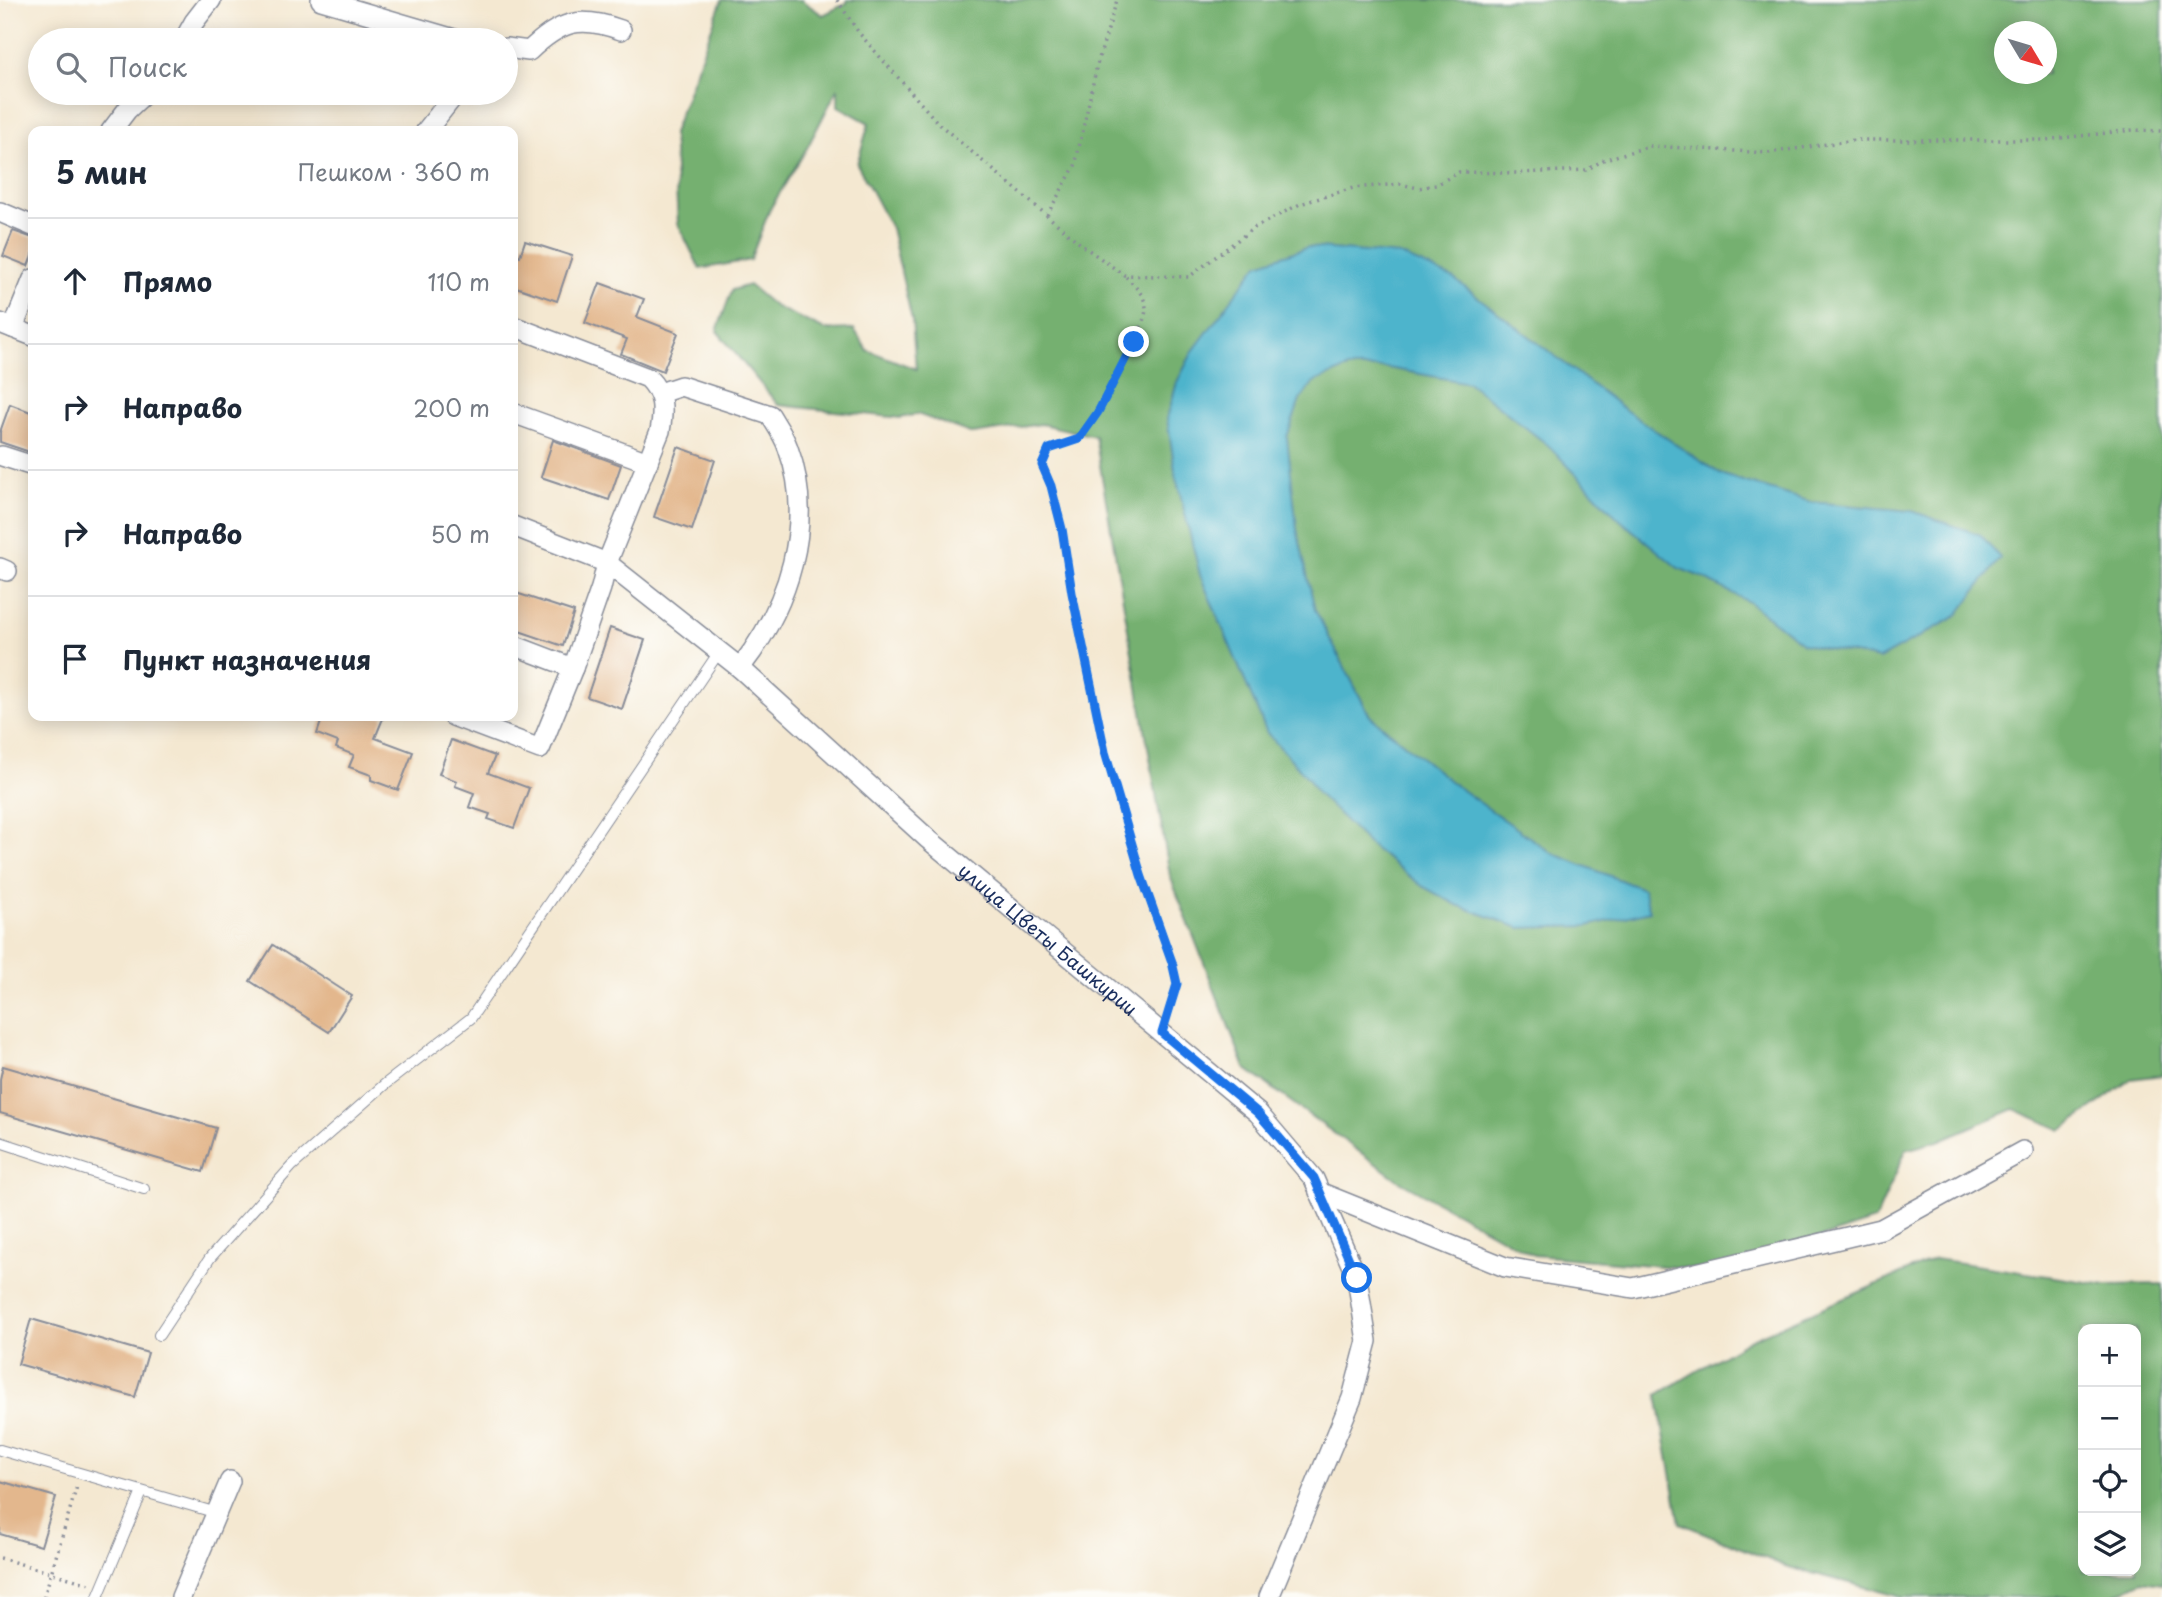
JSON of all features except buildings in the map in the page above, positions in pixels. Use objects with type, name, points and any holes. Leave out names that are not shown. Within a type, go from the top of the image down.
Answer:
[{"type":"street","points":[[192,28],[211,0]]},
{"type":"street","points":[[321,0],[416,28]]},
{"type":"street","points":[[518,50],[529,51],[546,35],[574,22],[596,21],[621,30]]},
{"type":"street","points":[[115,126],[132,105]]},
{"type":"street","points":[[430,126],[447,105]]},
{"type":"street","points":[[0,212],[28,224]]},
{"type":"street","points":[[28,287],[6,326],[28,334]]},
{"type":"street","points":[[466,721],[540,749],[573,668],[607,563],[660,431],[663,413],[660,393],[648,378],[518,328]]},
{"type":"street","points":[[660,393],[681,386],[770,415],[788,447],[797,486],[800,532],[796,554],[784,591],[755,648],[740,668]]},
{"type":"street","points":[[518,415],[648,462]]},
{"type":"street","points":[[2,456],[28,464]]},
{"type":"street","name":"улица Цветы Башкирии","points":[[518,528],[607,563],[740,668],[928,839],[1258,1113],[1314,1178],[1357,1278],[1367,1341],[1352,1398],[1269,1597]]},
{"type":"street","points":[[518,647],[573,668]]},
{"type":"street","points":[[1319,1192],[1505,1267],[1633,1288],[1881,1229],[2023,1151]]},
{"type":"street","points":[[181,1597],[230,1481]]},
{"type":"lane","points":[[159,1335],[210,1258],[292,1166],[384,1085],[471,1018],[719,652]]},
{"type":"lane","points":[[0,1142],[144,1189]]},
{"type":"lane","points":[[0,1450],[216,1513]]},
{"type":"lane","points":[[100,1592],[142,1492]]},
{"type":"path","points":[[837,0],[859,33],[939,124],[1083,246],[1124,275],[1139,290],[1146,307],[1143,324],[1098,412],[1079,439],[1049,449],[1042,465],[1051,486],[1062,529],[1072,593],[1105,752],[1177,984],[1162,1033]]},
{"type":"path","points":[[1047,215],[1075,166],[1097,65],[1117,0]]},
{"type":"path","points":[[1124,275],[1189,277],[1252,229],[1300,204],[1353,188],[1400,184],[1418,188],[1436,185],[1458,172],[1586,170],[1605,159],[1651,146],[1768,153],[1854,140],[2044,140],[2133,130],[2162,131]]},
{"type":"path","points":[[44,1597],[80,1474]]},
{"type":"path","points":[[0,1558],[51,1573],[100,1592]]},
{"type":"green space","points":[[722,0],[801,0],[823,15],[847,3],[847,0],[2162,0],[2162,1075],[2131,1079],[2062,1130],[2014,1109],[1938,1141],[1906,1150],[1875,1220],[1720,1271],[1533,1255],[1398,1180],[1245,1068],[1170,876],[1095,436],[1041,424],[973,434],[917,414],[901,418],[778,405],[717,331],[732,290],[749,285],[774,306],[825,330],[854,329],[867,350],[916,369],[912,320],[891,228],[857,164],[869,123],[838,106],[838,88],[807,148],[770,209],[750,260],[700,269],[678,224],[673,133]]},
{"type":"green space","points":[[1935,1259],[2106,1285],[2162,1284],[2162,1584],[2142,1581],[2110,1597],[1902,1597],[1785,1566],[1680,1523],[1657,1395],[1749,1340]]},
{"type":"water","points":[[1308,247],[1400,255],[1453,278],[1628,412],[1720,474],[1811,502],[1912,511],[1981,535],[2000,558],[1957,616],[1879,659],[1803,644],[1749,602],[1704,578],[1678,568],[1619,519],[1549,446],[1469,383],[1388,368],[1348,368],[1314,382],[1300,400],[1287,437],[1297,529],[1315,610],[1370,716],[1459,788],[1552,853],[1643,889],[1650,911],[1588,926],[1520,928],[1457,905],[1422,886],[1371,846],[1317,793],[1308,778],[1267,733],[1200,575],[1176,477],[1167,418],[1177,382],[1193,351],[1258,264]]},
{"type":"route","points":[[1134,342],[1098,412],[1079,439],[1049,449],[1042,465],[1051,486],[1062,529],[1072,593],[1105,752],[1177,984],[1162,1033],[1258,1113],[1314,1178],[1357,1278]]}]
